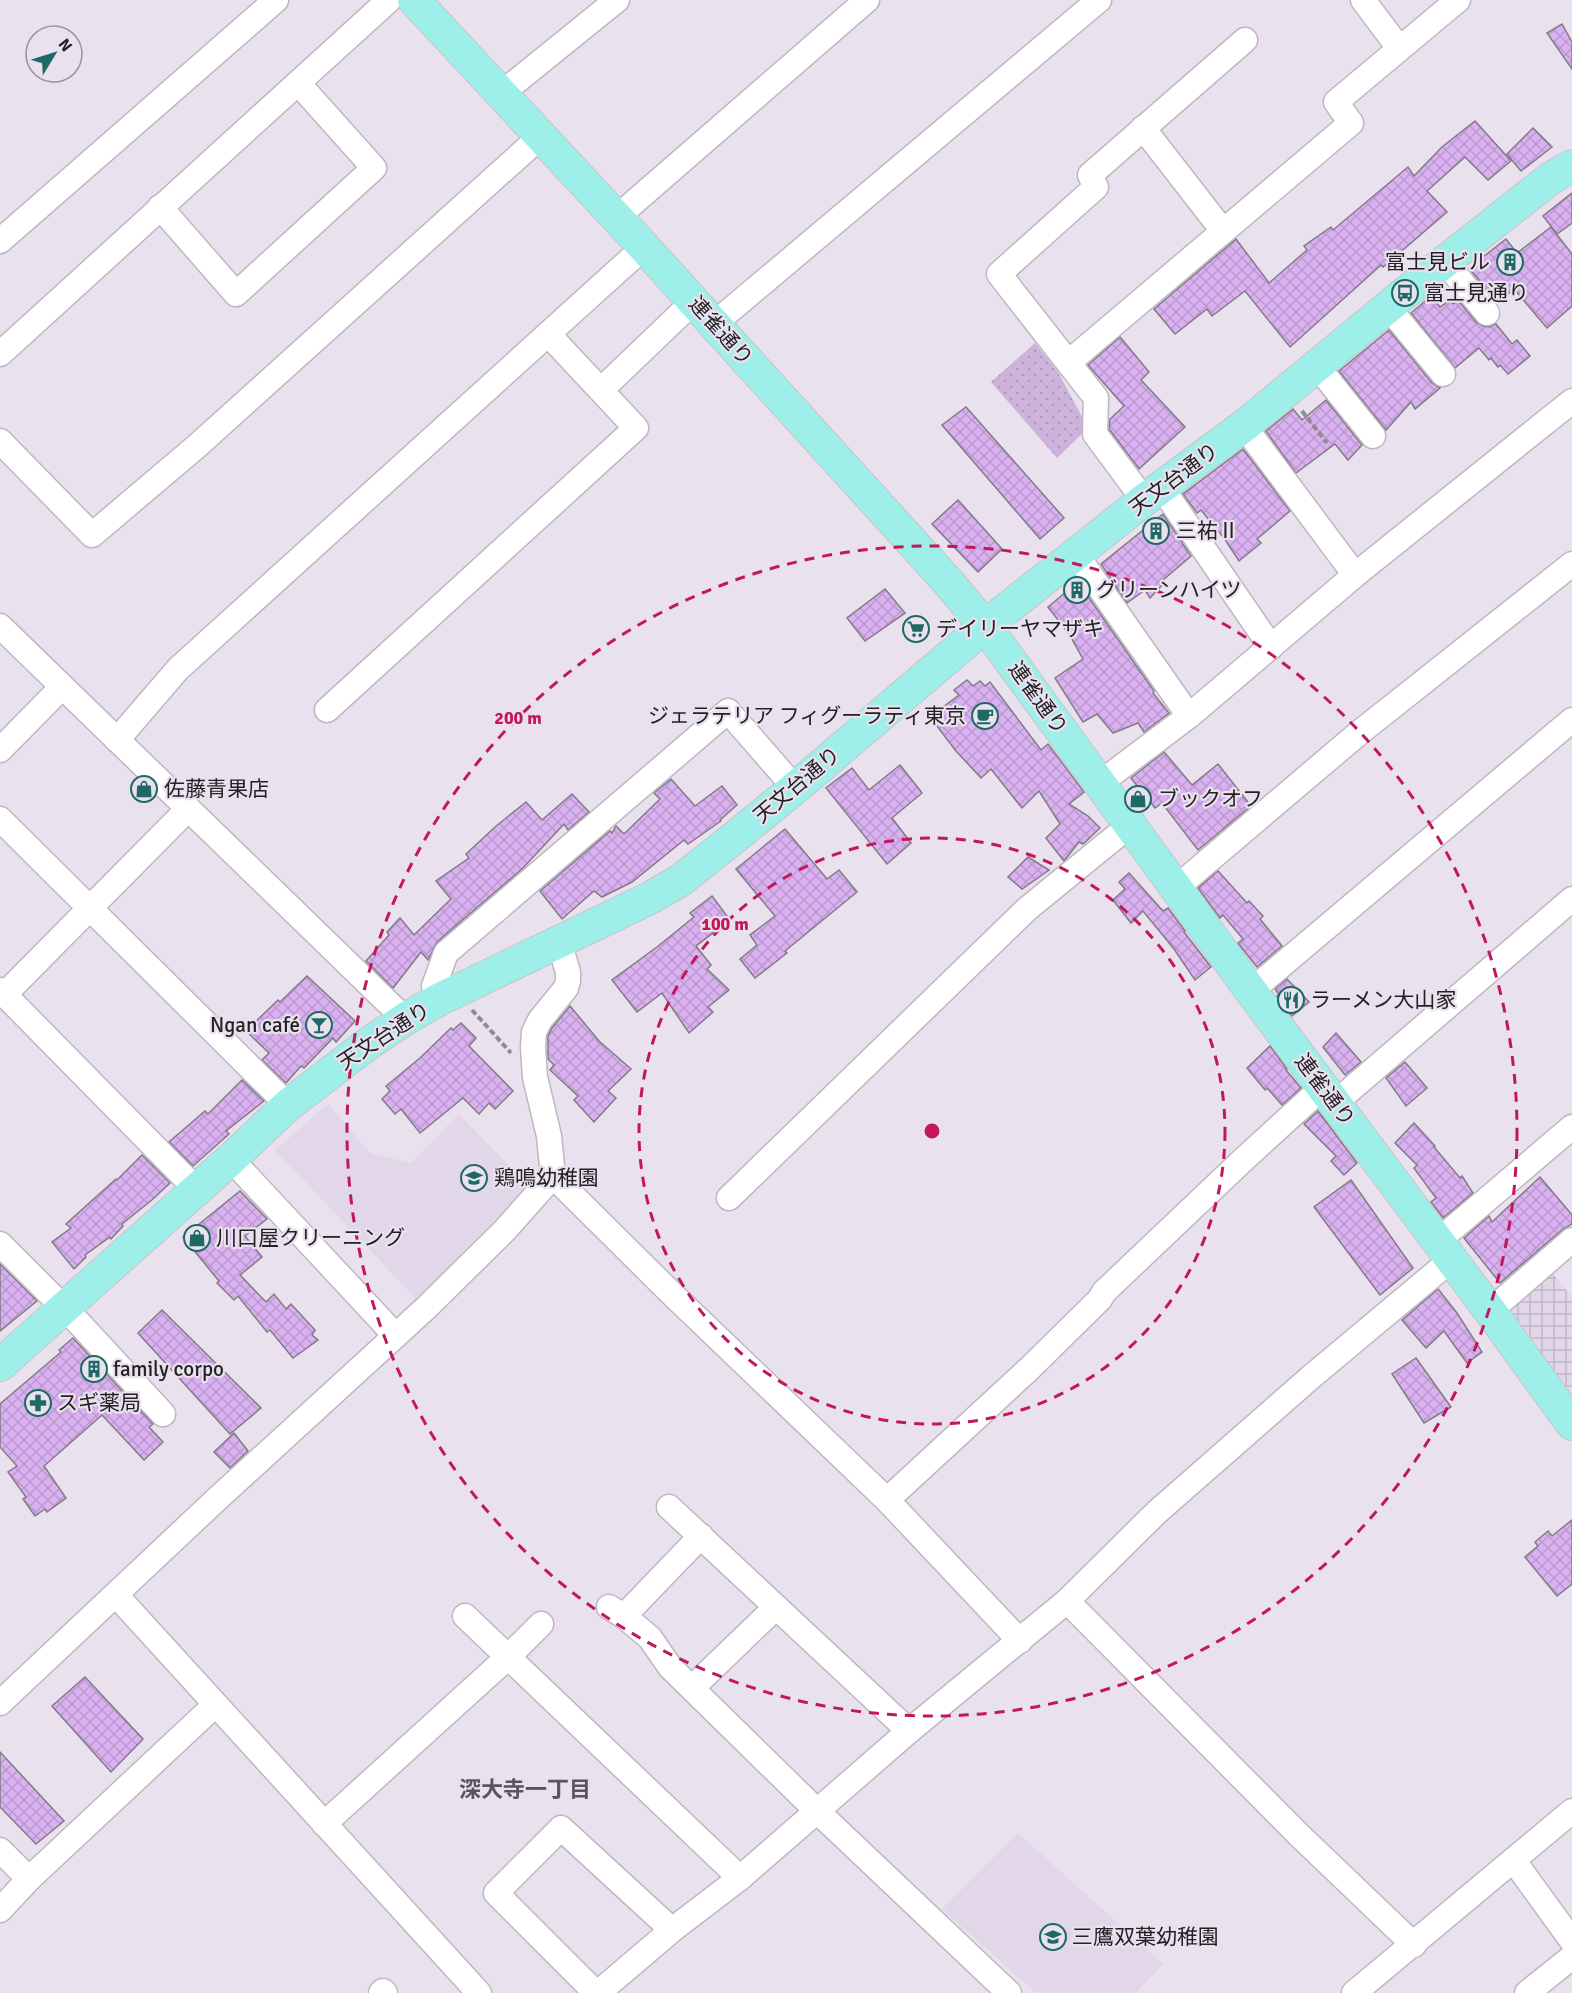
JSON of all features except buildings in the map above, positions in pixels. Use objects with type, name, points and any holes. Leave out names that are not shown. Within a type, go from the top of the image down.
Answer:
[{"type":"main road","name":"連雀通り","points":[[424,3],[502,93],[714,323],[949,583],[985,626],[1251,991],[1572,1424]]},
{"type":"main road","name":"天文台通り","points":[[0,1365],[197,1190],[288,1105],[336,1067],[405,1019],[650,898],[681,880],[795,788],[985,626],[1244,426],[1388,307],[1551,178],[1572,166]]},
{"type":"street","points":[[0,241],[276,0]]},
{"type":"street","points":[[0,354],[389,0]]},
{"type":"street","points":[[502,93],[617,0]]},
{"type":"street","points":[[616,218],[867,0]]},
{"type":"street","points":[[714,323],[1099,0]]},
{"type":"street","points":[[1363,0],[1399,48]]},
{"type":"street","points":[[1069,362],[1352,123],[1336,102],[1458,0]]},
{"type":"street","points":[[1245,40],[1090,175],[1096,187],[999,274],[1096,398],[1095,434],[1153,494],[1271,647]]},
{"type":"street","points":[[160,207],[236,294],[375,168],[298,83]]},
{"type":"street","points":[[1143,128],[1223,231]]},
{"type":"street","points":[[0,441],[92,535],[197,446],[541,136]]},
{"type":"street","points":[[117,740],[178,669],[644,247]]},
{"type":"street","points":[[1445,262],[1487,313]]},
{"type":"street","points":[[601,390],[694,301]]},
{"type":"street","points":[[1388,307],[1443,374]]},
{"type":"street","points":[[327,710],[636,428],[548,334]]},
{"type":"street","points":[[1317,366],[1373,436]]},
{"type":"street","points":[[1100,783],[1189,716],[1355,575],[1572,401]]},
{"type":"street","points":[[1244,426],[1355,575]]},
{"type":"street","points":[[1076,554],[1189,716]]},
{"type":"street","points":[[1176,888],[1359,733],[1572,564]]},
{"type":"street","points":[[0,626],[405,1019]]},
{"type":"street","points":[[0,750],[62,687]]},
{"type":"street","points":[[448,996],[434,986],[446,953],[728,711],[795,788]]},
{"type":"street","points":[[1251,991],[1572,720]]},
{"type":"street","points":[[188,809],[90,909],[2,993],[197,1190]]},
{"type":"street","points":[[0,819],[288,1105]]},
{"type":"street","points":[[729,1198],[1027,909],[1130,825]]},
{"type":"street","points":[[887,1500],[1030,1368],[1100,1299],[1104,1292],[1217,1185],[1572,898]]},
{"type":"street","points":[[559,942],[568,972],[568,981],[566,988],[540,1020],[534,1032],[533,1047],[536,1077],[549,1136],[554,1176],[671,1293],[887,1500],[1020,1641]]},
{"type":"street","points":[[672,1930],[561,1828],[496,1893],[597,1993],[672,1930],[740,1878],[909,1731],[1067,1601],[1157,1512],[1311,1377],[1572,1127]]},
{"type":"street","points":[[231,1159],[395,1335]]},
{"type":"street","points":[[0,1703],[395,1335],[505,1230],[554,1176]]},
{"type":"street","points":[[1490,1311],[1572,1240]]},
{"type":"street","points":[[0,1244],[64,1307],[163,1414]]},
{"type":"street","points":[[669,1507],[909,1731]]},
{"type":"street","points":[[701,1536],[616,1612],[650,1638],[670,1667],[1009,1993]]},
{"type":"street","points":[[116,1595],[479,1993]]},
{"type":"street","points":[[1067,1601],[1299,1835],[1414,1945]]},
{"type":"street","points":[[692,1688],[776,1607]]},
{"type":"street","points":[[465,1616],[740,1878]]},
{"type":"street","points":[[324,1824],[508,1657],[541,1624]]},
{"type":"street","points":[[0,1910],[28,1879],[215,1705]]},
{"type":"street","points":[[1354,1993],[1572,1811]]},
{"type":"street","points":[[0,1850],[28,1879]]},
{"type":"street","points":[[1514,1861],[1572,1941]]},
{"type":"street","points":[[1527,1993],[1572,1957]]},
{"type":"path","points":[[1286,392],[1327,443]]},
{"type":"path","points":[[448,996],[536,1077]]},
{"type":"shaded area","points":[[1035,343],[1058,372],[1088,428],[1057,458],[991,382]]},
{"type":"shaded area","points":[[328,1104],[370,1153],[411,1163],[459,1114],[533,1190],[418,1301],[275,1150]]},
{"type":"shaded area","points":[[1552,1273],[1572,1297],[1572,1405],[1504,1311]]},
{"type":"shaded area","name":"三鷹双葉幼稚園","points":[[1018,1833],[1163,1964],[1136,1993],[1036,1993],[942,1909]]},
{"type":"place","name":"富士見ビル","points":[[1510,262]]},
{"type":"place","name":"富士見通り","points":[[1405,293]]},
{"type":"place","name":"三祐Ⅱ","points":[[1156,531]]},
{"type":"place","name":"グリーンハイツ","points":[[1077,590]]},
{"type":"place","name":"デイリーヤマザキ","points":[[916,629]]},
{"type":"place","name":"ジェラテリア フィグーラティ東京","points":[[985,716]]},
{"type":"place","name":"佐藤青果店","points":[[144,789]]},
{"type":"place","name":"ブックオフ","points":[[1138,799]]},
{"type":"place","name":"ラーメン大山家","points":[[1291,1000]]},
{"type":"place","name":"Ngan café","points":[[319,1025]]},
{"type":"place","name":"鶏鳴幼稚園","points":[[474,1178]]},
{"type":"place","name":"川口屋クリーニング","points":[[197,1238]]},
{"type":"place","name":"family corpo","points":[[94,1369]]},
{"type":"place","name":"スギ薬局","points":[[38,1403]]},
{"type":"place","name":"三鷹双葉幼稚園","points":[[1053,1937]]},
{"type":"district","name":"深大寺一丁目","points":[[525,1789]]}]
